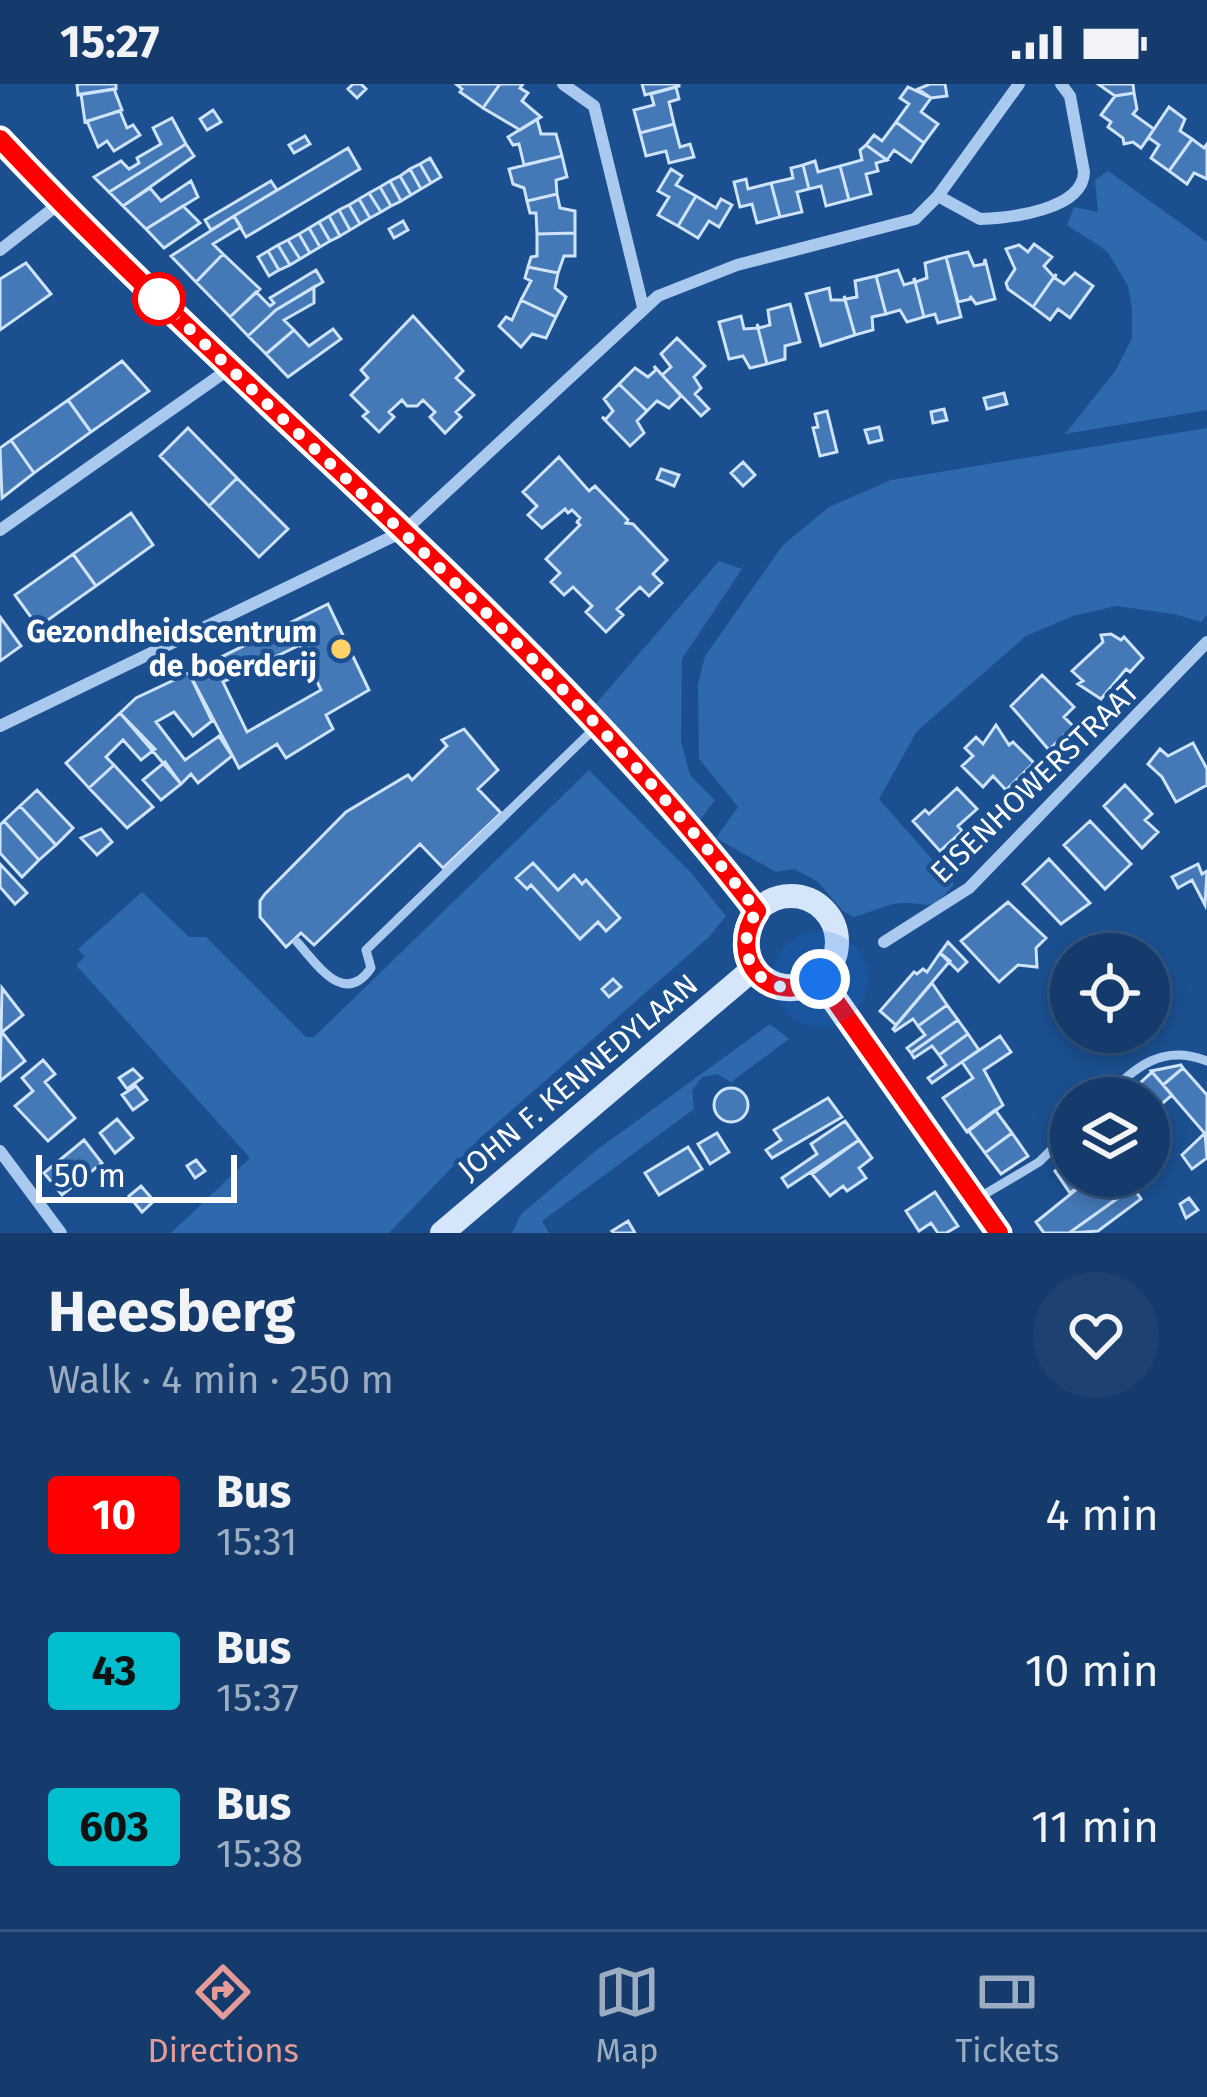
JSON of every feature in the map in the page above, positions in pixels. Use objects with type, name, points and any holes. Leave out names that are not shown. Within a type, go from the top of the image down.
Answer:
[{"type":"street","points":[[563,84],[594,106],[643,307]]},
{"type":"street","points":[[0,726],[404,530],[643,307],[701,276],[904,225],[926,211],[1019,84]]},
{"type":"street","points":[[938,196],[980,219],[1071,199],[1084,183],[1084,172],[1070,96],[1061,84]]},
{"type":"street","points":[[0,139],[230,368],[404,530],[698,834],[757,911]]},
{"type":"street","points":[[0,250],[60,203]]},
{"type":"street","points":[[0,530],[230,368]]},
{"type":"street","name":"EISENHOWERSTRAAT","points":[[884,942],[969,888],[1207,642]]},
{"type":"street","points":[[791,896],[818,904],[829,914],[836,927],[836,955],[820,979],[786,988],[766,982],[753,969],[745,940],[757,911],[777,898],[791,896]]},
{"type":"street","name":"JOHN F. KENNEDYLAAN","points":[[452,1230],[753,969]]},
{"type":"street","points":[[820,979],[999,1233]]},
{"type":"street","points":[[0,1151],[61,1233]]},
{"type":"lane","points":[[297,942],[338,984],[350,986],[363,980],[370,968],[366,950],[596,727]]},
{"type":"lane","points":[[1126,1077],[1153,1058],[1174,1052],[1207,1060]]},
{"type":"lane","points":[[976,1200],[1050,1151]]},
{"type":"shaded area","points":[[1108,171],[1207,242],[1207,410],[1065,434],[1116,370],[1132,338],[1128,286],[1107,251],[1067,225],[1074,207],[1098,212],[1095,180]]},
{"type":"shaded area","points":[[1207,428],[1207,615],[1201,622],[1116,606],[1073,616],[1026,636],[917,731],[879,799],[954,884],[940,899],[931,904],[897,903],[853,917],[817,881],[794,869],[776,872],[716,838],[738,807],[699,759],[698,684],[705,656],[783,545],[829,507],[891,480]]},
{"type":"shaded area","points":[[719,561],[742,569],[682,659],[681,741],[690,775],[715,800],[700,820],[594,706]]},
{"type":"shaded area","points":[[589,770],[692,874],[726,916],[709,937],[480,1138],[389,1233],[171,1233],[250,1158],[76,965],[85,957],[78,949],[142,892],[189,937],[206,937],[306,1037],[314,1037]]},
{"type":"shaded area","points":[[770,1024],[789,1039],[731,1082],[717,1074],[702,1077],[692,1091],[694,1109],[542,1221],[549,1233],[512,1233],[521,1214],[598,1149]]},
{"type":"building","points":[[77,84],[116,84],[116,89],[78,95]]},
{"type":"building","points":[[353,84],[366,89],[357,98],[348,89]]},
{"type":"building","points":[[456,84],[500,84],[483,108]]},
{"type":"building","points":[[500,84],[523,84],[520,88],[528,93],[522,101],[541,117],[520,130],[483,108]]},
{"type":"building","points":[[642,84],[679,84],[679,86],[645,95]]},
{"type":"building","points":[[945,84],[947,96],[931,98],[918,89]]},
{"type":"building","points":[[1098,84],[1133,84],[1134,93],[1115,96]]},
{"type":"building","points":[[676,87],[679,99],[669,102],[674,124],[640,133],[634,110],[654,105],[651,94]]},
{"type":"building","points":[[908,87],[931,98],[921,112],[938,124],[924,143],[896,122],[909,104],[900,98]]},
{"type":"building","points":[[114,89],[122,110],[85,122],[81,94]]},
{"type":"building","points":[[1134,93],[1137,109],[1133,114],[1154,129],[1141,148],[1133,142],[1124,144],[1101,115],[1115,96]]},
{"type":"building","points":[[1169,107],[1185,119],[1180,131],[1192,139],[1169,171],[1151,158],[1159,145],[1149,138],[1146,141]]},
{"type":"building","points":[[213,110],[221,122],[207,130],[200,119]]},
{"type":"building","points":[[120,111],[127,128],[133,125],[140,135],[114,151],[107,141],[98,147],[87,121]]},
{"type":"building","points":[[172,118],[186,144],[109,192],[94,177],[121,161],[129,169],[139,163],[137,158],[161,144],[153,128]]},
{"type":"building","points":[[537,119],[541,134],[556,134],[562,156],[524,165],[519,144],[513,145],[508,137]]},
{"type":"building","points":[[896,122],[924,143],[911,162],[894,150],[887,160],[866,145],[874,135],[882,141]]},
{"type":"building","points":[[674,124],[680,147],[690,144],[694,157],[669,163],[666,151],[646,156],[640,133]]},
{"type":"building","points":[[305,136],[310,144],[294,153],[289,145]]},
{"type":"building","points":[[1192,139],[1204,148],[1207,144],[1207,179],[1194,173],[1187,184],[1169,171]]},
{"type":"building","points":[[186,144],[194,156],[123,206],[109,192]]},
{"type":"building","points":[[866,145],[887,160],[876,163],[878,171],[866,174],[871,194],[849,200],[840,166],[862,160],[860,150]]},
{"type":"building","points":[[348,148],[360,169],[246,237],[234,216]]},
{"type":"building","points":[[562,156],[567,177],[556,180],[557,194],[527,201],[524,188],[513,184],[509,169]]},
{"type":"building","points":[[430,158],[441,177],[431,183],[420,164]]},
{"type":"building","points":[[815,161],[818,172],[840,166],[849,200],[826,206],[821,186],[809,189],[803,165]]},
{"type":"building","points":[[420,164],[431,183],[421,189],[410,169]]},
{"type":"building","points":[[803,165],[809,189],[797,192],[802,212],[780,217],[771,183],[793,178],[791,168]]},
{"type":"building","points":[[410,169],[421,189],[411,195],[400,176]]},
{"type":"building","points":[[671,169],[682,176],[676,185],[696,196],[678,226],[658,215],[669,197],[658,191]]},
{"type":"building","points":[[400,176],[411,195],[401,201],[390,181]]},
{"type":"building","points":[[746,179],[748,189],[771,183],[780,217],[757,223],[752,204],[740,207],[734,182]]},
{"type":"building","points":[[191,181],[198,197],[146,229],[123,206],[150,188],[161,201]]},
{"type":"building","points":[[271,181],[277,190],[211,230],[205,220]]},
{"type":"building","points":[[390,181],[401,201],[391,206],[380,187]]},
{"type":"building","points":[[380,187],[391,206],[381,212],[369,193]]},
{"type":"building","points":[[369,193],[381,212],[370,218],[359,199]]},
{"type":"building","points":[[557,194],[560,208],[575,211],[575,233],[537,234],[536,213],[530,213],[527,201]]},
{"type":"building","points":[[696,196],[716,208],[721,199],[732,205],[719,227],[709,221],[698,238],[678,226]]},
{"type":"building","points":[[359,199],[370,218],[360,224],[349,205]]},
{"type":"building","points":[[349,205],[360,224],[350,230],[339,210]]},
{"type":"building","points":[[183,206],[200,223],[164,248],[146,229]]},
{"type":"building","points":[[339,210],[350,230],[340,236],[329,216]]},
{"type":"building","points":[[234,216],[241,227],[213,244],[223,254],[196,282],[171,256]]},
{"type":"building","points":[[329,216],[340,236],[330,241],[319,222]]},
{"type":"building","points":[[403,221],[408,230],[394,238],[389,229]]},
{"type":"building","points":[[319,222],[330,241],[320,247],[309,228]]},
{"type":"building","points":[[309,228],[320,247],[310,253],[299,234]]},
{"type":"building","points":[[575,233],[575,256],[564,256],[558,273],[528,267],[531,257],[537,256],[537,234]]},
{"type":"building","points":[[299,234],[310,253],[300,259],[288,240]]},
{"type":"building","points":[[288,240],[300,259],[290,265],[278,245]]},
{"type":"building","points":[[1034,244],[1052,257],[1044,266],[1054,277],[1033,307],[1008,289],[1006,283],[1015,269],[1006,249],[1019,245],[1028,252]]},
{"type":"building","points":[[278,245],[290,265],[279,270],[268,251]]},
{"type":"building","points":[[268,251],[279,270],[269,276],[258,257]]},
{"type":"building","points":[[968,252],[974,266],[984,264],[985,259],[995,299],[976,304],[970,296],[958,302],[946,257]]},
{"type":"building","points":[[223,254],[260,289],[230,317],[196,282]]},
{"type":"building","points":[[946,257],[961,317],[938,323],[935,314],[924,317],[914,278],[916,282],[927,278],[925,263]]},
{"type":"building","points":[[26,263],[51,294],[0,330],[0,279]]},
{"type":"building","points":[[528,267],[558,273],[555,288],[566,297],[556,317],[521,300],[531,281],[525,278]]},
{"type":"building","points":[[316,270],[323,282],[276,310],[248,336],[230,317],[256,292],[270,306],[274,303],[270,298]]},
{"type":"building","points":[[898,270],[904,285],[914,278],[924,317],[907,322],[900,310],[886,314],[876,276]]},
{"type":"building","points":[[1075,273],[1093,286],[1070,318],[1058,309],[1050,320],[1033,307],[1056,274],[1064,284]]},
{"type":"building","points":[[876,276],[886,314],[872,317],[873,330],[855,335],[844,296],[857,297],[855,281]]},
{"type":"building","points":[[314,287],[314,303],[284,320],[294,330],[266,354],[248,336],[276,310]]},
{"type":"building","points":[[829,288],[831,300],[845,300],[855,335],[821,346],[806,294]]},
{"type":"building","points":[[521,300],[556,317],[546,338],[532,334],[521,347],[499,326],[506,317],[512,320]]},
{"type":"building","points":[[790,304],[800,342],[785,346],[785,359],[767,364],[757,324],[759,328],[770,325],[768,310]]},
{"type":"building","points":[[413,316],[463,371],[456,378],[474,395],[456,412],[461,417],[445,433],[430,417],[435,412],[423,400],[407,406],[402,400],[379,432],[351,395],[368,378],[361,370]]},
{"type":"building","points":[[741,316],[744,329],[758,328],[767,364],[750,368],[743,356],[729,359],[719,322]]},
{"type":"building","points":[[333,329],[341,339],[288,377],[266,354],[294,330],[309,346]]},
{"type":"building","points":[[677,338],[705,366],[694,377],[701,388],[695,394],[709,409],[701,416],[659,372],[662,375],[671,367],[661,354]]},
{"type":"building","points":[[122,361],[149,391],[91,432],[68,400]]},
{"type":"building","points":[[654,366],[681,396],[669,408],[657,401],[647,411],[619,384],[635,368],[648,377],[656,370]]},
{"type":"building","points":[[619,384],[647,411],[637,421],[644,433],[630,446],[602,417],[606,419],[613,411],[604,399]]},
{"type":"building","points":[[1004,393],[1007,404],[987,409],[984,398]]},
{"type":"building","points":[[68,400],[91,432],[34,473],[11,440]]},
{"type":"building","points":[[944,409],[947,420],[933,423],[931,412]]},
{"type":"building","points":[[827,411],[837,452],[820,456],[813,428],[818,427],[815,414]]},
{"type":"building","points":[[879,427],[882,440],[869,443],[865,430]]},
{"type":"building","points":[[188,428],[237,478],[209,506],[160,456]]},
{"type":"building","points":[[11,440],[34,473],[2,498],[0,448]]},
{"type":"building","points":[[559,457],[589,491],[595,486],[667,560],[653,574],[662,583],[649,596],[640,587],[617,609],[623,615],[606,632],[586,612],[592,606],[573,587],[564,595],[551,582],[560,573],[546,559],[580,525],[580,518],[565,509],[542,528],[528,515],[537,506],[523,492]]},
{"type":"building","points":[[743,462],[755,475],[743,486],[731,473]]},
{"type":"building","points":[[661,469],[679,475],[674,486],[657,479]]},
{"type":"building","points":[[237,478],[288,529],[259,557],[209,506]]},
{"type":"building","points":[[131,513],[153,545],[96,586],[73,554]]},
{"type":"building","points":[[73,554],[96,586],[38,627],[15,595]]},
{"type":"building","points":[[328,604],[369,690],[326,715],[333,729],[286,758],[277,744],[239,768],[189,673]],"holes":[[[300,645],[321,690],[247,732],[223,682]]]},
{"type":"building","points":[[0,617],[21,646],[0,661]]},
{"type":"building","points":[[1101,635],[1124,637],[1143,658],[1130,672],[1126,669],[1101,699],[1078,684],[1083,681],[1072,671],[1103,642]]},
{"type":"building","points":[[189,673],[212,721],[193,736],[174,712],[156,722],[185,760],[219,736],[232,756],[198,783],[191,774],[181,784],[120,713],[136,698]]},
{"type":"building","points":[[1042,675],[1074,707],[1064,717],[1073,726],[1049,750],[1011,706]]},
{"type":"building","points":[[120,713],[155,749],[141,760],[123,740],[106,757],[114,765],[89,788],[66,763]]},
{"type":"building","points":[[996,725],[1009,745],[1013,742],[1034,763],[1006,790],[993,776],[983,787],[962,766],[973,756],[965,748],[976,737],[983,744]]},
{"type":"building","points":[[464,729],[498,770],[478,789],[501,813],[443,868],[420,844],[314,945],[301,933],[286,947],[260,917],[265,894],[346,812],[408,775],[412,780],[447,746],[442,740]]},
{"type":"building","points":[[1193,743],[1207,769],[1207,785],[1176,802],[1148,764],[1160,749],[1168,756]]},
{"type":"building","points":[[165,762],[181,784],[161,800],[143,780]]},
{"type":"building","points":[[114,765],[153,807],[127,828],[89,788]]},
{"type":"building","points":[[1125,785],[1152,814],[1145,820],[1158,832],[1142,848],[1104,806]]},
{"type":"building","points":[[957,788],[977,809],[940,851],[913,821],[925,810],[929,814]]},
{"type":"building","points":[[37,790],[73,828],[56,845],[20,806]]},
{"type":"building","points":[[20,806],[56,845],[39,860],[4,821]]},
{"type":"building","points":[[4,821],[39,860],[22,877],[0,853]]},
{"type":"building","points":[[1090,821],[1131,864],[1105,889],[1064,845]]},
{"type":"building","points":[[101,829],[112,842],[97,855],[81,838]]},
{"type":"building","points":[[1049,859],[1090,903],[1061,924],[1023,884]]},
{"type":"building","points":[[533,863],[558,890],[574,875],[582,884],[586,880],[620,918],[606,931],[598,922],[580,939],[531,885],[527,889],[516,878]]},
{"type":"building","points":[[0,864],[27,893],[15,904],[0,887]]},
{"type":"building","points":[[1198,864],[1202,874],[1207,871],[1205,905],[1192,880],[1178,888],[1172,877]]},
{"type":"building","points":[[1008,902],[1046,938],[1036,948],[1037,967],[1018,965],[999,982],[961,941]]},
{"type":"building","points":[[948,942],[967,962],[958,971],[940,953]]},
{"type":"building","points":[[940,953],[950,961],[896,1025],[880,1011],[914,972],[927,972]]},
{"type":"building","points":[[613,979],[621,987],[609,997],[602,989]]},
{"type":"building","points":[[932,983],[947,1005],[918,1026],[913,1019],[895,1031],[893,1029]]},
{"type":"building","points":[[2,988],[23,1015],[2,1032],[25,1061],[0,1081]]},
{"type":"building","points":[[947,1005],[958,1020],[911,1053],[907,1048],[925,1035],[918,1026]]},
{"type":"building","points":[[958,1020],[968,1034],[939,1055],[932,1046],[914,1058],[911,1053]]},
{"type":"building","points":[[968,1034],[979,1050],[932,1083],[928,1078],[946,1065],[939,1055]]},
{"type":"building","points":[[1000,1036],[1011,1052],[984,1070],[1003,1105],[967,1132],[943,1098],[973,1078],[962,1062]]},
{"type":"building","points":[[43,1060],[55,1074],[45,1082],[75,1118],[48,1141],[15,1106],[33,1091],[22,1078]]},
{"type":"building","points":[[1181,1065],[1183,1068],[1170,1079],[1151,1071]]},
{"type":"building","points":[[1183,1068],[1207,1095],[1207,1136],[1170,1093],[1170,1079]]},
{"type":"building","points":[[133,1069],[142,1078],[127,1089],[119,1078]]},
{"type":"building","points":[[136,1086],[147,1100],[133,1110],[122,1095]]},
{"type":"building","points":[[731,1088],[743,1093],[748,1105],[743,1117],[731,1122],[719,1117],[714,1105],[719,1093]]},
{"type":"building","points":[[828,1098],[842,1117],[772,1158],[766,1150],[781,1140],[774,1130]]},
{"type":"building","points":[[995,1110],[1012,1133],[985,1153],[968,1130]]},
{"type":"building","points":[[117,1119],[133,1138],[115,1153],[100,1133]]},
{"type":"building","points":[[845,1121],[859,1140],[788,1187],[782,1178],[817,1154],[811,1144]]},
{"type":"building","points":[[717,1133],[729,1152],[710,1164],[698,1144]]},
{"type":"building","points":[[1012,1133],[1028,1156],[1001,1174],[985,1153]]},
{"type":"building","points":[[1205,1133],[1207,1158],[1192,1169],[1182,1155]]},
{"type":"building","points":[[84,1140],[102,1163],[62,1195],[44,1173]]},
{"type":"building","points":[[859,1140],[872,1158],[859,1168],[866,1178],[830,1196],[812,1174]]},
{"type":"building","points":[[688,1147],[702,1169],[659,1195],[645,1173]]},
{"type":"building","points":[[196,1160],[205,1171],[195,1178],[187,1166]]},
{"type":"building","points":[[141,1186],[154,1201],[142,1212],[129,1196]]},
{"type":"building","points":[[935,1192],[958,1226],[946,1233],[938,1233],[931,1223],[919,1231],[906,1211]]},
{"type":"building","points":[[1067,1197],[1120,1197],[1069,1233],[1044,1233],[1036,1222]]},
{"type":"building","points":[[1119,1197],[1141,1199],[1098,1231],[1069,1233]]},
{"type":"building","points":[[1189,1198],[1198,1210],[1186,1218],[1180,1204]]},
{"type":"building","points":[[628,1221],[635,1233],[612,1231]]},
{"type":"bus line","name":"10","points":[[0,139],[230,368],[404,530],[698,834],[757,911],[745,940],[753,969],[766,982],[786,988],[820,979],[999,1233]]},
{"type":"place","name":"Gezondheidscentrum de boerderij","points":[[341,649]]},
{"type":"route","points":[[159,299],[404,530],[698,834],[757,911],[746,931],[745,950],[759,976],[786,988],[820,979]]}]
